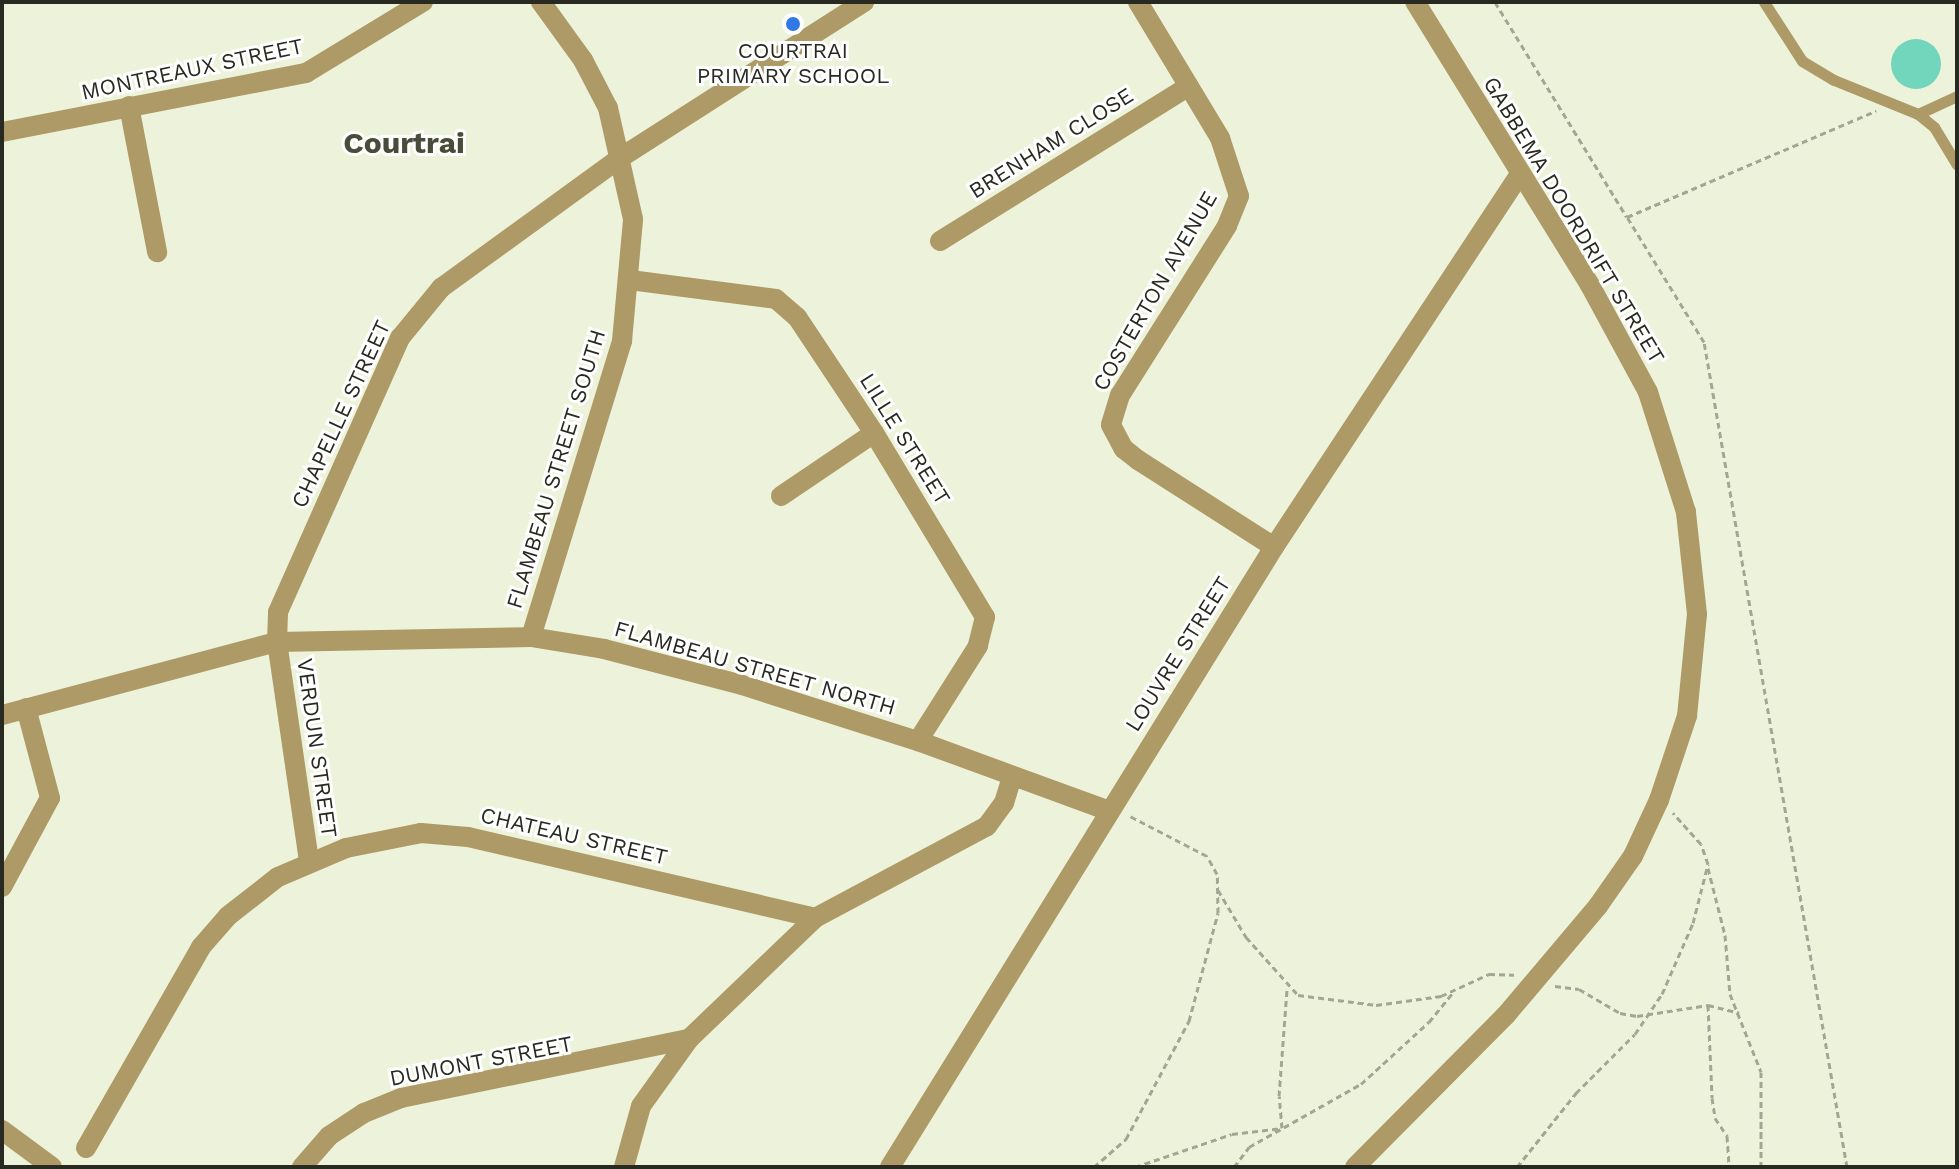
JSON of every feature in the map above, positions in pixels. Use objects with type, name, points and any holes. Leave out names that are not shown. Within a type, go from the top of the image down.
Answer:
[{"type":"street","name":"MONTREAUX STREET","points":[[2,132],[306,73],[423,2]]},
{"type":"street","name":"FLAMBEAU STREET SOUTH","points":[[531,637],[608,393],[630,280],[633,219],[608,108],[583,60],[541,2]]},
{"type":"street","name":"CHAPELLE STREET","points":[[277,642],[286,590],[389,357],[417,314],[441,288],[620,158],[864,2]]},
{"type":"street","name":"COSTERTON AVENUE","points":[[1138,2],[1233,166],[1239,196],[1227,226],[1120,395],[1111,425],[1124,449],[1138,460],[1274,547]]},
{"type":"street","name":"GABBEMA DOORDRIFT STREET","points":[[1355,1167],[1533,983],[1633,856],[1659,800],[1687,716],[1694,659],[1695,562],[1686,512],[1648,392],[1590,285],[1519,175],[1415,2]]},
{"type":"street","name":"BRENHAM CLOSE","points":[[940,241],[1189,86]]},
{"type":"street","points":[[129,106],[157,252]]},
{"type":"street","name":"LOUVRE STREET","points":[[890,1167],[1274,547],[1519,175]]},
{"type":"street","name":"LILLE STREET","points":[[630,280],[776,299],[797,317],[874,433],[985,617],[978,646],[918,741]]},
{"type":"street","points":[[781,496],[874,433]]},
{"type":"street","name":"FLAMBEAU STREET NORTH","points":[[2,715],[277,642],[531,637],[604,649],[742,685],[918,741],[1109,811]]},
{"type":"street","name":"VERDUN STREET","points":[[277,642],[309,861]]},
{"type":"street","points":[[2,887],[50,798],[26,708]]},
{"type":"street","points":[[624,1167],[641,1106],[689,1039],[815,918],[987,826],[1004,803],[1012,777]]},
{"type":"street","name":"CHATEAU STREET","points":[[86,1148],[201,947],[228,916],[309,861],[382,838],[421,833],[468,837],[815,918]]},
{"type":"street","name":"DUMONT STREET","points":[[302,1167],[329,1136],[364,1113],[401,1098],[689,1039]]},
{"type":"street","points":[[3,1130],[52,1167]]},
{"type":"lane","points":[[1764,2],[1814,70],[1918,114],[1934,127],[1957,165]]},
{"type":"lane","points":[[1918,114],[1957,96]]},
{"type":"path","points":[[1495,2],[1704,342],[1847,1167]]},
{"type":"path","points":[[1627,217],[1894,103]]},
{"type":"path","points":[[1659,800],[1701,844],[1708,864],[1725,935],[1730,994],[1761,1072],[1761,1167]]},
{"type":"path","points":[[1094,1167],[1126,1139],[1189,1021],[1215,936],[1218,890],[1217,874],[1207,856],[1140,818],[1109,811]]},
{"type":"path","points":[[1517,1167],[1647,1016],[1693,923],[1708,864]]},
{"type":"path","points":[[1218,890],[1287,988],[1325,1002],[1376,1005],[1454,991],[1489,974],[1519,976],[1533,983],[1579,989],[1620,1013],[1647,1016],[1708,1005],[1739,1013]]},
{"type":"path","points":[[1282,1128],[1279,1096],[1287,988]]},
{"type":"path","points":[[1234,1167],[1249,1147],[1361,1084],[1429,1022],[1454,991]]},
{"type":"path","points":[[1708,1005],[1712,1098],[1727,1136],[1729,1167]]},
{"type":"path","points":[[1135,1167],[1232,1134],[1282,1128]]},
{"type":"water","points":[[1916,39],[1934,46],[1941,64],[1934,82],[1916,89],[1898,82],[1891,64],[1898,46]]},
{"type":"place","name":"COURTRAI PRIMARY SCHOOL","points":[[793,24]]},
{"type":"district","name":"Courtrai","points":[[404,143]]}]
